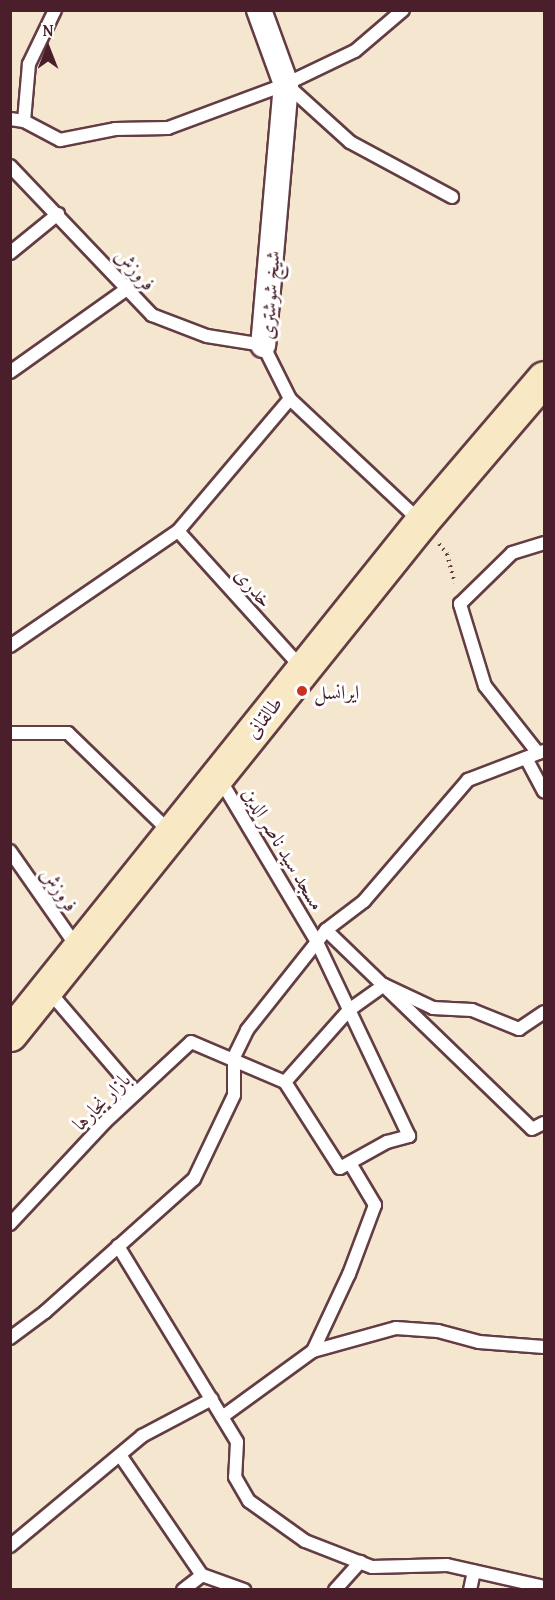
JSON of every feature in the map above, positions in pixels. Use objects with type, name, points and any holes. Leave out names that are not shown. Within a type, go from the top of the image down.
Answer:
[{"type":"main road","name":"طالقانی","points":[[10,1034],[302,668],[421,522],[544,378]]},
{"type":"street","name":"شیخ شوشتری","points":[[259,10],[286,84],[263,345]]},
{"type":"lane","points":[[24,121],[29,64],[55,10]]},
{"type":"lane","points":[[10,119],[24,121],[60,140],[115,129],[168,128],[286,84],[355,51],[403,10]]},
{"type":"lane","points":[[286,84],[350,142],[452,196]]},
{"type":"lane","name":"فروزش","points":[[10,166],[152,315],[207,336],[263,345]]},
{"type":"lane","points":[[10,253],[58,214]]},
{"type":"lane","points":[[10,372],[128,288]]},
{"type":"lane","name":"شیخ شوشتری","points":[[263,345],[290,399],[421,522]]},
{"type":"lane","points":[[10,646],[178,531],[290,399]]},
{"type":"lane","name":"خدری","points":[[178,531],[302,668]]},
{"type":"lane","points":[[544,543],[512,553],[460,604],[485,686],[536,754],[544,792]]},
{"type":"lane","points":[[10,733],[68,734],[171,833]]},
{"type":"lane","points":[[10,1338],[194,1179],[234,1095],[234,1057],[247,1030],[326,930],[364,901],[468,780],[536,754]]},
{"type":"lane","name":"مسجد سید ناصر الدین","points":[[217,775],[316,942],[409,1136],[387,1142],[350,1163]]},
{"type":"lane","name":"فروزش","points":[[10,851],[78,948]]},
{"type":"lane","points":[[326,930],[532,1129],[544,1123]]},
{"type":"lane","points":[[285,1082],[349,1010],[384,986]]},
{"type":"lane","points":[[384,986],[433,1008],[472,1010],[519,1029],[544,1012]]},
{"type":"lane","points":[[46,989],[136,1093]]},
{"type":"lane","name":"بازار نجارها","points":[[10,1224],[136,1093],[191,1042],[234,1057]]},
{"type":"lane","points":[[234,1057],[285,1082],[340,1168],[350,1163],[375,1205],[349,1274],[313,1351]]},
{"type":"lane","points":[[118,1246],[237,1442],[235,1477],[249,1501],[305,1541],[372,1567],[447,1565],[544,1587]]},
{"type":"lane","points":[[222,1417],[313,1351],[396,1328],[438,1331],[479,1342],[544,1347]]},
{"type":"lane","points":[[10,1546],[142,1436],[212,1399]]},
{"type":"lane","points":[[120,1455],[202,1575],[244,1590]]},
{"type":"lane","points":[[335,1590],[360,1562]]},
{"type":"lane","points":[[470,1590],[474,1571]]},
{"type":"lane","points":[[183,1590],[202,1575]]},
{"type":"path","points":[[421,522],[447,554],[460,604]]},
{"type":"place","name":"ایرانسل","points":[[302,691]]}]
